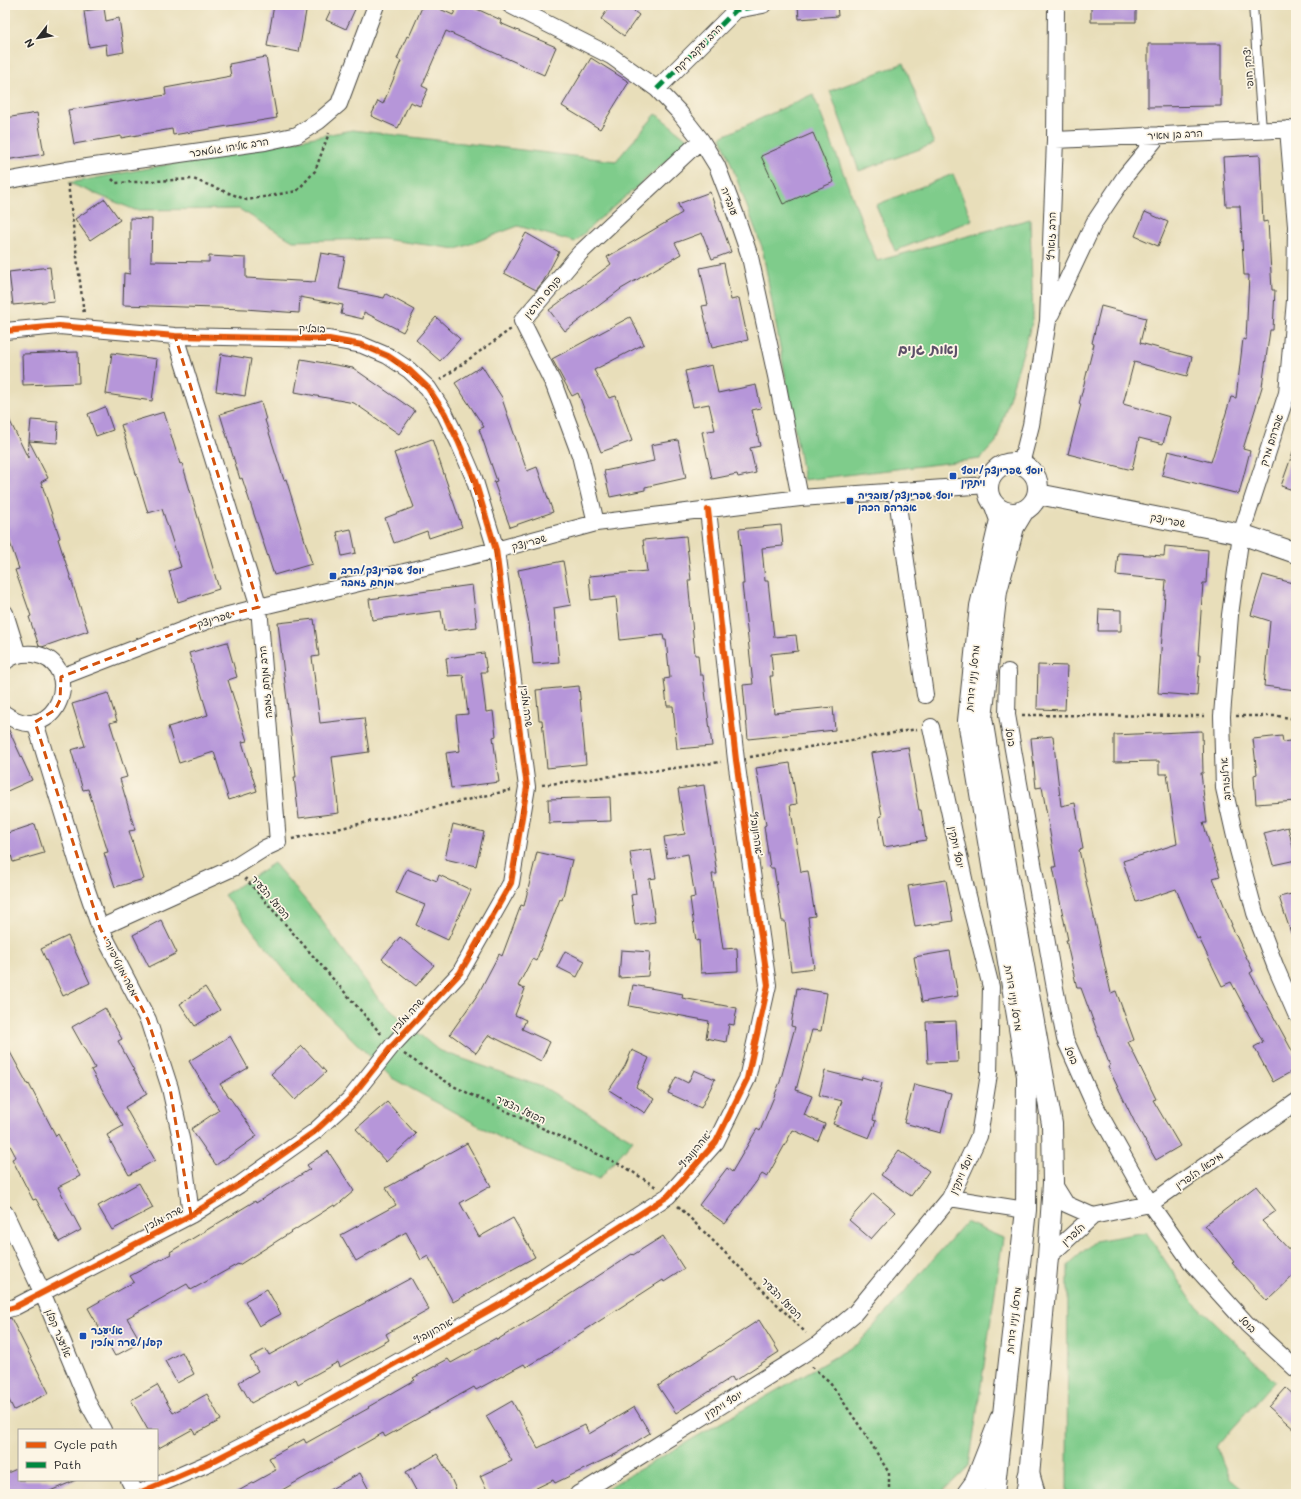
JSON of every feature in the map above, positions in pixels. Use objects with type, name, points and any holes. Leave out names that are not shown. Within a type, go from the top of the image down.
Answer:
[{"type":"main road","points":[[968,1494],[976,1483],[1001,1419]]},
{"type":"street","name":"הרב אליהו גוטמכר","points":[[5,181],[66,170],[265,142],[296,135],[319,121],[339,104],[376,5]]},
{"type":"street","name":"עובדיה","points":[[510,5],[611,56],[657,89],[679,112],[701,140],[717,166],[750,258],[776,376],[800,498]]},
{"type":"street","name":"הרב יעקב רקח","points":[[657,89],[736,10],[763,5]]},
{"type":"street","name":"הרב זוארץ","points":[[1021,464],[1031,425],[1048,321],[1055,140],[1056,5]]},
{"type":"street","name":"הרב בן מאיר","points":[[1055,140],[1292,129]]},
{"type":"street","name":"אברהם מרק","points":[[1241,534],[1287,393],[1295,300],[1296,226],[1292,129]]},
{"type":"street","points":[[1048,321],[1094,223],[1126,175],[1159,135]]},
{"type":"street","name":"פנחס חורגין","points":[[596,523],[580,455],[554,385],[522,321],[580,252],[701,140]]},
{"type":"street","name":"בובליק","points":[[5,331],[59,326],[175,336],[329,339],[356,344],[388,356],[409,370],[428,388],[445,414],[474,478],[496,550]]},
{"type":"street","name":"הרב מנחם זמבה","points":[[175,336],[258,606],[278,842]]},
{"type":"street","points":[[1012,462],[1021,464],[1029,468],[1035,475],[1039,485],[1038,494],[1035,502],[1030,508],[1016,514],[1008,513],[995,506],[989,496],[988,484],[991,476],[1000,467],[1012,462]]},
{"type":"street","name":"שפרינצק","points":[[61,677],[209,620],[258,606],[496,550],[596,523],[800,498],[988,484]]},
{"type":"street","points":[[896,492],[925,695]]},
{"type":"street","name":"שפרינצק","points":[[1038,494],[1241,534],[1296,553]]},
{"type":"street","name":"מרסל ניניו דורות","points":[[994,1494],[1001,1419],[1026,1210],[1027,1076],[968,721],[980,606],[1000,520],[995,506]]},
{"type":"street","name":"אהרונוביץ'","points":[[136,1494],[211,1462],[309,1412],[502,1303],[668,1196],[716,1142],[747,1079],[768,985],[736,760],[708,510]]},
{"type":"street","name":"מרסל ניניו דורות","points":[[1023,512],[1014,528],[997,591],[982,718],[1052,1124],[1053,1183],[1030,1488]]},
{"type":"street","name":"ארלוזורוב","points":[[1241,534],[1230,615],[1222,716],[1224,788],[1238,850],[1255,913],[1276,968],[1296,1014]]},
{"type":"street","name":"שרה מלכין","points":[[5,1310],[15,1307],[191,1215],[239,1185],[314,1132],[349,1100],[392,1046],[460,973],[511,883],[527,787],[496,550]]},
{"type":"street","points":[[5,613],[11,658],[28,653],[39,655],[48,660],[56,668],[61,677],[63,689],[55,710],[46,718],[36,722],[24,723],[12,719],[5,714]]},
{"type":"street","name":"בוסל","points":[[1008,672],[1007,714],[1054,983],[1066,1039],[1094,1104],[1150,1204],[1191,1262],[1247,1324],[1296,1369]]},
{"type":"street","name":"משה מונטיפיורי","points":[[36,722],[79,867],[100,928],[148,1020],[170,1088],[182,1143],[191,1215]]},
{"type":"street","name":"יוסף ויתקין","points":[[578,1494],[590,1488],[818,1345],[854,1314],[950,1198],[979,1136],[989,1074],[991,986],[966,888],[932,727]]},
{"type":"street","points":[[100,928],[235,867],[265,848],[278,842]]},
{"type":"street","name":"מיכאל הלפרין","points":[[1093,1216],[1150,1204],[1296,1102]]},
{"type":"street","name":"הלפרין","points":[[1048,1257],[1093,1216],[1066,1204],[1053,1183]]},
{"type":"street","points":[[950,1198],[1026,1210]]},
{"type":"street","name":"אליעזר קפלן","points":[[5,1213],[42,1292],[89,1405],[101,1429]]},
{"type":"street","points":[[130,1481],[136,1494]]},
{"type":"lane","name":"יצחק חופי","points":[[1253,5],[1262,130]]},
{"type":"path","points":[[98,166],[116,183],[193,179],[247,200],[297,191],[315,171],[339,104]]},
{"type":"path","points":[[66,170],[86,328]]},
{"type":"path","points":[[428,388],[522,321]]},
{"type":"path","points":[[1007,714],[1278,716],[1296,719]]},
{"type":"path","points":[[278,842],[527,787],[736,760],[932,727]]},
{"type":"path","points":[[799,1357],[830,1382],[870,1440],[890,1473],[889,1494]]},
{"type":"highlighted area","points":[[175,336],[329,339],[362,345],[388,356],[428,388],[459,443],[496,550],[527,787],[511,883],[460,973],[392,1046],[349,1100],[314,1132],[191,1215],[170,1088],[148,1020],[100,928],[35,722],[55,710],[60,700],[61,677],[209,620],[259,607]]},
{"type":"green space","points":[[904,63],[934,144],[859,171],[830,91]]},
{"type":"green space","points":[[813,94],[877,261],[1030,219],[1033,319],[996,442],[980,459],[804,480],[762,247],[721,137]]},
{"type":"green space","points":[[656,114],[690,141],[575,242],[518,226],[457,249],[382,239],[293,241],[239,209],[135,210],[69,183],[352,130],[616,161]]},
{"type":"green space","points":[[953,174],[972,220],[895,251],[876,205]]},
{"type":"green space","points":[[274,863],[317,914],[380,1001],[438,1050],[545,1088],[633,1140],[599,1179],[512,1144],[392,1078],[295,983],[224,895]]},
{"type":"green space","points":[[966,1222],[1003,1238],[969,1466],[940,1494],[597,1494],[859,1343]]},
{"type":"green space","points":[[1146,1232],[1192,1301],[1275,1381],[1216,1447],[1230,1479],[1248,1494],[1067,1494],[1068,1265],[1095,1241]]},
{"type":"building","points":[[274,5],[306,11],[299,52],[267,46]]},
{"type":"building","points":[[333,5],[357,5],[346,29],[326,20]]},
{"type":"building","points":[[423,5],[431,5],[453,15],[458,5],[468,5],[501,20],[500,23],[556,47],[544,75],[446,31],[422,86],[428,89],[420,106],[410,102],[398,128],[371,116],[378,101],[383,104],[401,61],[397,59],[407,36],[409,37]]},
{"type":"building","points":[[611,5],[626,5],[639,15],[624,36],[601,19]]},
{"type":"building","points":[[798,5],[837,5],[838,16],[799,19]]},
{"type":"building","points":[[1091,5],[1136,5],[1136,22],[1091,22]]},
{"type":"building","points":[[104,8],[106,21],[119,18],[124,52],[107,55],[106,44],[89,47],[84,11]]},
{"type":"building","points":[[1148,44],[1221,44],[1221,106],[1148,107]]},
{"type":"building","points":[[266,57],[277,118],[173,135],[172,129],[74,144],[68,110],[166,95],[165,88],[231,76],[229,64]]},
{"type":"building","points":[[591,58],[629,82],[600,129],[562,106]]},
{"type":"building","points":[[37,113],[44,154],[5,160],[5,118]]},
{"type":"building","points":[[813,133],[834,182],[783,204],[761,156]]},
{"type":"building","points":[[1260,155],[1263,222],[1268,221],[1272,290],[1275,290],[1273,330],[1270,330],[1262,387],[1243,449],[1250,451],[1239,494],[1162,475],[1168,451],[1211,462],[1231,397],[1236,398],[1243,339],[1246,340],[1249,275],[1244,275],[1240,206],[1226,206],[1223,157]]},
{"type":"building","points":[[710,192],[731,252],[712,259],[702,233],[675,243],[681,254],[621,289],[565,331],[549,310],[611,264],[607,257],[682,213],[678,204]]},
{"type":"building","points":[[105,199],[120,220],[90,240],[75,219]]},
{"type":"building","points":[[1145,212],[1168,222],[1158,246],[1135,236]]},
{"type":"building","points":[[130,218],[152,219],[151,261],[209,262],[209,256],[246,258],[246,278],[315,282],[321,253],[345,257],[339,289],[384,298],[386,294],[415,310],[403,332],[364,312],[363,319],[341,314],[343,305],[300,297],[299,313],[245,309],[123,305],[124,273],[130,274]]},
{"type":"building","points":[[526,233],[559,252],[543,282],[536,290],[504,273]]},
{"type":"building","points":[[724,263],[731,300],[739,298],[748,340],[712,348],[702,306],[708,305],[700,268]]},
{"type":"building","points":[[50,267],[54,301],[13,305],[9,272]]},
{"type":"building","points":[[1101,306],[1146,318],[1140,343],[1192,357],[1187,376],[1134,362],[1123,404],[1170,417],[1163,444],[1139,438],[1132,470],[1068,454],[1081,404],[1079,404],[1094,344],[1092,343]]},
{"type":"building","points":[[436,317],[460,339],[440,361],[416,340]]},
{"type":"building","points":[[630,317],[644,344],[594,370],[609,398],[616,396],[632,441],[601,452],[578,393],[572,396],[552,359]]},
{"type":"building","points":[[78,352],[79,383],[23,385],[22,354]]},
{"type":"building","points":[[112,353],[157,359],[152,401],[106,394]]},
{"type":"building","points":[[221,354],[251,359],[245,396],[216,391]]},
{"type":"building","points":[[301,359],[353,368],[415,411],[399,434],[354,403],[295,392]]},
{"type":"building","points":[[712,365],[718,393],[756,385],[761,408],[752,410],[760,446],[750,448],[756,473],[738,477],[737,474],[712,479],[702,432],[715,430],[709,404],[693,407],[685,371]]},
{"type":"building","points":[[482,366],[503,399],[527,471],[537,467],[553,512],[510,527],[494,482],[497,481],[479,429],[484,427],[455,383]]},
{"type":"building","points":[[261,402],[265,420],[284,480],[286,479],[312,564],[274,575],[242,478],[240,479],[220,414]]},
{"type":"building","points":[[105,407],[113,430],[96,436],[88,414]]},
{"type":"building","points":[[5,411],[28,458],[29,441],[48,478],[41,482],[60,538],[58,539],[88,631],[42,647],[39,646],[29,617],[31,616],[15,570],[19,569],[5,528]]},
{"type":"building","points":[[164,412],[180,464],[182,463],[219,589],[178,602],[169,571],[181,567],[162,509],[148,513],[121,425]]},
{"type":"building","points":[[31,420],[58,422],[57,443],[29,441]]},
{"type":"building","points":[[432,439],[462,527],[429,538],[427,531],[394,543],[385,518],[414,507],[394,453]]},
{"type":"building","points":[[678,440],[686,478],[645,487],[645,490],[610,497],[604,471],[654,461],[651,445]]},
{"type":"building","points":[[1294,449],[1296,449],[1296,491],[1281,486]]},
{"type":"building","points":[[781,525],[783,546],[762,548],[765,581],[768,581],[774,637],[796,635],[798,651],[771,654],[773,676],[770,676],[774,713],[833,707],[835,730],[748,739],[743,685],[753,684],[742,584],[744,584],[739,529]]},
{"type":"building","points":[[351,529],[356,553],[342,556],[337,532]]},
{"type":"building","points":[[686,536],[691,580],[688,580],[695,655],[698,655],[700,675],[703,675],[712,746],[677,749],[673,706],[667,706],[664,679],[670,678],[666,640],[664,640],[663,635],[620,640],[616,597],[591,600],[589,576],[647,571],[643,540]]},
{"type":"building","points":[[1165,546],[1208,550],[1206,583],[1203,583],[1197,696],[1158,693],[1166,580],[1116,575],[1118,553],[1164,556]]},
{"type":"building","points":[[563,561],[571,605],[554,608],[559,662],[533,664],[529,623],[518,570]]},
{"type":"building","points":[[1263,575],[1296,584],[1296,690],[1264,686],[1270,621],[1251,615]]},
{"type":"building","points":[[472,585],[477,627],[444,631],[441,611],[372,620],[369,599]]},
{"type":"building","points":[[1099,609],[1121,610],[1121,631],[1098,631]]},
{"type":"building","points":[[314,619],[319,656],[312,657],[320,723],[364,718],[369,752],[332,757],[339,813],[299,818],[294,777],[296,777],[278,623]]},
{"type":"building","points":[[227,642],[237,677],[228,680],[247,741],[242,742],[257,791],[229,800],[214,752],[179,763],[168,727],[208,715],[189,653]]},
{"type":"building","points":[[484,653],[487,672],[481,672],[486,712],[493,711],[496,736],[493,737],[499,782],[451,788],[446,753],[460,751],[456,715],[468,714],[463,675],[448,676],[446,658]]},
{"type":"building","points":[[1038,665],[1067,666],[1065,710],[1037,709]]},
{"type":"building","points":[[579,686],[586,764],[547,768],[542,720],[539,720],[536,690]]},
{"type":"building","points":[[108,693],[117,721],[110,723],[127,777],[120,779],[135,830],[129,831],[144,879],[115,887],[104,853],[108,852],[88,789],[83,790],[71,750],[85,746],[72,704]]},
{"type":"building","points":[[5,724],[32,780],[5,792]]},
{"type":"building","points":[[1202,731],[1203,773],[1201,773],[1207,823],[1203,823],[1220,876],[1213,878],[1231,925],[1253,971],[1250,973],[1296,1058],[1296,1069],[1273,1082],[1254,1047],[1263,1042],[1231,982],[1222,986],[1199,938],[1197,939],[1176,889],[1136,902],[1123,861],[1177,844],[1167,774],[1159,774],[1159,761],[1114,762],[1114,735]]},
{"type":"building","points":[[1053,736],[1061,806],[1075,803],[1083,849],[1079,850],[1111,993],[1116,991],[1134,1040],[1128,1042],[1156,1099],[1153,1100],[1180,1146],[1156,1160],[1135,1123],[1108,1067],[1110,1066],[1081,988],[1077,988],[1066,940],[1068,940],[1053,867],[1056,867],[1042,787],[1036,788],[1031,738]]},
{"type":"building","points":[[1282,736],[1283,742],[1296,740],[1296,801],[1256,804],[1254,775],[1257,774],[1253,739]]},
{"type":"building","points":[[908,747],[926,840],[884,847],[879,817],[882,816],[871,753]]},
{"type":"building","points":[[790,763],[797,804],[790,805],[801,872],[808,871],[815,916],[808,917],[814,968],[791,971],[785,921],[782,921],[774,868],[770,868],[764,826],[766,825],[756,768]]},
{"type":"building","points":[[704,785],[717,874],[712,874],[723,949],[737,948],[738,971],[701,973],[699,940],[696,941],[690,898],[695,897],[688,854],[667,858],[664,837],[685,834],[678,789]]},
{"type":"building","points":[[610,797],[611,821],[549,823],[548,799]]},
{"type":"building","points":[[35,824],[44,853],[13,862],[5,834]]},
{"type":"building","points":[[453,824],[484,832],[476,866],[445,859]]},
{"type":"building","points":[[1288,827],[1296,860],[1273,865],[1264,833]]},
{"type":"building","points":[[651,849],[656,878],[649,879],[655,922],[635,925],[631,895],[636,894],[630,852]]},
{"type":"building","points":[[537,852],[572,860],[562,900],[560,899],[536,961],[532,959],[518,986],[525,989],[515,1015],[526,1020],[522,1029],[550,1042],[541,1061],[489,1035],[476,1053],[450,1034],[478,994],[499,954],[502,956],[521,905],[524,906]]},
{"type":"building","points":[[407,869],[437,881],[439,875],[471,890],[448,940],[416,925],[425,905],[396,893]]},
{"type":"building","points":[[946,880],[953,921],[915,927],[908,886]]},
{"type":"building","points":[[1296,893],[1296,941],[1294,942],[1279,897]]},
{"type":"building","points":[[161,920],[177,953],[149,967],[133,935]]},
{"type":"building","points":[[68,936],[90,983],[63,996],[41,949]]},
{"type":"building","points":[[400,937],[434,965],[416,986],[382,959]]},
{"type":"building","points":[[621,950],[650,952],[648,976],[619,978]]},
{"type":"building","points":[[565,951],[585,961],[577,977],[557,967]]},
{"type":"building","points":[[950,951],[958,996],[922,1002],[914,957]]},
{"type":"building","points":[[633,985],[683,994],[682,998],[737,1008],[734,1025],[729,1024],[726,1042],[706,1038],[709,1021],[629,1006]]},
{"type":"building","points":[[205,987],[220,1010],[195,1026],[180,1004]]},
{"type":"building","points":[[797,988],[827,993],[821,1031],[812,1030],[796,1090],[812,1096],[804,1115],[825,1124],[818,1141],[793,1130],[767,1177],[762,1174],[725,1224],[699,1205],[727,1168],[732,1172],[757,1129],[760,1131],[780,1082],[795,1027],[791,1026]]},
{"type":"building","points":[[105,1008],[122,1039],[118,1041],[147,1094],[125,1107],[155,1160],[129,1175],[107,1135],[123,1126],[91,1070],[95,1068],[72,1027]]},
{"type":"building","points":[[956,1021],[958,1062],[928,1063],[926,1022]]},
{"type":"building","points":[[230,1036],[248,1068],[220,1084],[257,1136],[216,1165],[191,1129],[219,1110],[189,1061]]},
{"type":"building","points":[[5,1043],[28,1085],[29,1084],[56,1136],[58,1134],[80,1176],[58,1187],[81,1230],[59,1242],[36,1199],[33,1200],[12,1159],[16,1157],[5,1136]]},
{"type":"building","points":[[302,1046],[326,1072],[295,1100],[271,1074]]},
{"type":"building","points":[[632,1050],[649,1058],[636,1087],[654,1099],[645,1113],[609,1090],[625,1066]]},
{"type":"building","points":[[694,1070],[715,1079],[701,1108],[668,1093],[676,1077],[688,1083]]},
{"type":"building","points":[[825,1071],[861,1080],[862,1077],[882,1083],[873,1120],[876,1121],[869,1138],[833,1124],[842,1101],[819,1095]]},
{"type":"building","points":[[914,1084],[951,1093],[941,1133],[904,1123]]},
{"type":"building","points":[[387,1102],[416,1134],[386,1162],[356,1129]]},
{"type":"building","points":[[467,1143],[491,1186],[460,1203],[479,1237],[513,1218],[535,1257],[453,1302],[428,1256],[421,1260],[406,1232],[356,1261],[341,1235],[396,1205],[386,1188]]},
{"type":"building","points":[[899,1150],[929,1171],[911,1196],[881,1175]]},
{"type":"building","points":[[328,1151],[354,1191],[335,1207],[334,1205],[239,1265],[238,1264],[191,1290],[187,1284],[127,1318],[141,1342],[115,1356],[88,1308],[134,1282],[130,1276],[171,1254],[170,1252],[255,1201],[256,1203],[310,1169],[307,1165]]},
{"type":"building","points":[[139,1183],[153,1208],[112,1230],[98,1206]]},
{"type":"building","points":[[1256,1186],[1276,1211],[1262,1221],[1296,1257],[1296,1273],[1267,1301],[1232,1263],[1234,1262],[1205,1225]]},
{"type":"building","points":[[873,1193],[895,1212],[871,1239],[849,1220]]},
{"type":"building","points":[[663,1236],[684,1269],[664,1282],[663,1280],[526,1367],[524,1364],[476,1390],[474,1387],[385,1437],[383,1433],[275,1494],[233,1494],[276,1470],[269,1458],[304,1439],[306,1443],[369,1408],[368,1407],[415,1380],[413,1378],[448,1359],[451,1363],[496,1338],[497,1340],[632,1254],[633,1255]]},
{"type":"building","points":[[411,1278],[429,1310],[386,1334],[389,1340],[340,1367],[338,1362],[298,1384],[296,1379],[251,1403],[239,1382],[258,1371],[250,1357],[266,1349],[269,1355]]},
{"type":"building","points":[[267,1289],[281,1314],[259,1326],[245,1301]]},
{"type":"building","points":[[11,1318],[49,1393],[14,1410],[5,1392],[5,1319]]},
{"type":"building","points":[[759,1320],[779,1352],[734,1381],[732,1377],[676,1413],[658,1386]]},
{"type":"building","points":[[182,1352],[194,1374],[177,1383],[165,1361]]},
{"type":"building","points":[[157,1385],[173,1413],[207,1394],[221,1420],[195,1434],[193,1429],[158,1448],[158,1429],[147,1429],[131,1400]]},
{"type":"building","points":[[1286,1388],[1296,1397],[1296,1431],[1269,1407]]},
{"type":"building","points":[[512,1401],[538,1448],[585,1425],[589,1434],[634,1407],[650,1433],[618,1453],[555,1483],[553,1480],[524,1494],[489,1494],[480,1476],[512,1461],[486,1416]]},
{"type":"building","points":[[437,1454],[449,1474],[458,1494],[418,1494],[406,1472]]},
{"type":"building","points":[[18,1468],[18,1481],[74,1481],[43,1494],[5,1494],[5,1474]]},
{"type":"building","points":[[360,1473],[369,1490],[363,1494],[322,1494]]},
{"type":"marked path","points":[[657,89],[736,10],[763,5]]},
{"type":"cycle path","points":[[5,331],[59,326],[175,336],[329,339],[362,345],[388,356],[409,370],[428,388],[445,414],[474,478],[496,550],[527,787],[511,883],[460,973],[392,1046],[349,1100],[314,1132],[239,1185],[191,1215],[15,1307],[5,1310]]},
{"type":"cycle path","points":[[137,1494],[211,1462],[309,1412],[502,1303],[668,1196],[716,1142],[747,1079],[768,985],[736,760],[708,510]]},
{"type":"place","name":"יוסף שפרינצק/יוסף ויתקין","points":[[953,476]]},
{"type":"place","name":"יוסף שפרינצק/עובדיה אברהם הכהן","points":[[850,501]]},
{"type":"place","name":"יוסף שפרינצק/הרב מנחם זמבה","points":[[333,576]]},
{"type":"place","name":"אליעזר קפלן/שרה מלכין","points":[[83,1336]]},
{"type":"district","name":"נאות גנים","points":[[928,348]]}]
